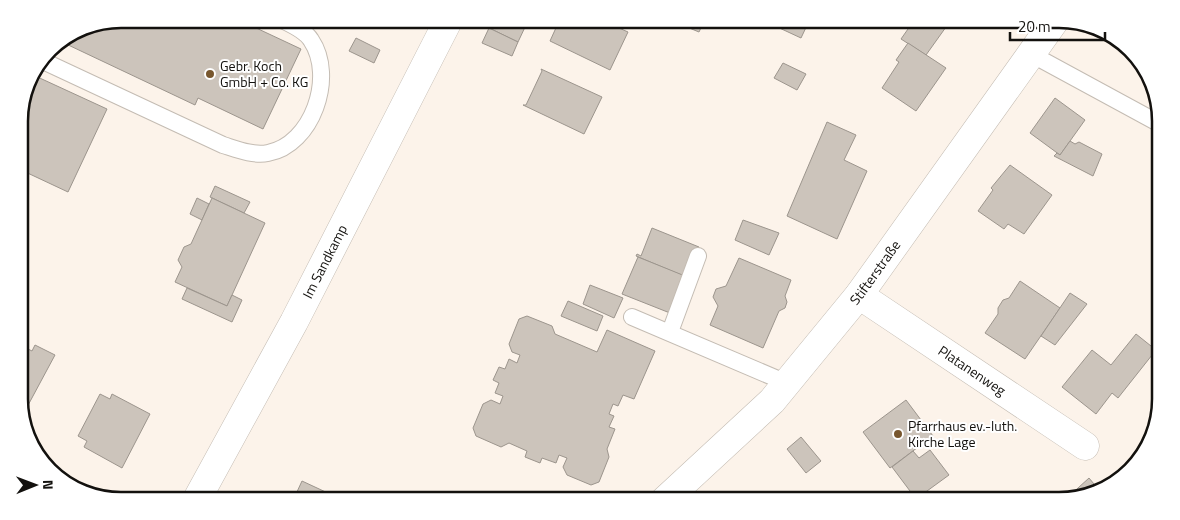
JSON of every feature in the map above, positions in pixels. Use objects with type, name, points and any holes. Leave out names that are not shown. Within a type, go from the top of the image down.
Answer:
[{"type":"street","name":"Im Sandkamp","points":[[201,492],[294,322],[444,28]]},
{"type":"street","name":"Stifterstraße","points":[[674,492],[772,401],[859,295],[1050,28]]},
{"type":"street","name":"Platanenweg","points":[[859,295],[1085,446]]},
{"type":"lane","points":[[48,63],[222,145],[246,152],[267,154],[287,146],[299,136],[313,112],[320,89],[319,60],[311,40],[296,28]]},
{"type":"lane","points":[[1031,54],[1152,120]]},
{"type":"lane","points":[[670,332],[698,256]]},
{"type":"lane","points":[[632,317],[787,383]]},
{"type":"building","name":"Gebr. Koch GmbH + Co. KG","points":[[108,28],[256,28],[301,49],[263,129],[198,98],[195,105],[67,44],[91,32]]},
{"type":"building","points":[[489,28],[525,28],[518,42]]},
{"type":"building","points":[[489,28],[518,42],[512,56],[482,43]]},
{"type":"building","points":[[556,28],[619,28],[628,32],[610,70],[550,41]]},
{"type":"building","points":[[689,28],[701,28],[699,32]]},
{"type":"building","points":[[779,28],[806,28],[801,38]]},
{"type":"building","points":[[909,28],[945,28],[926,55],[901,39]]},
{"type":"building","points":[[356,38],[380,50],[374,63],[349,51]]},
{"type":"building","points":[[908,43],[946,68],[916,111],[882,88],[899,62],[896,60]]},
{"type":"building","points":[[783,63],[806,74],[797,90],[774,78]]},
{"type":"building","points":[[541,69],[602,97],[584,134],[523,105],[526,105],[542,71]]},
{"type":"building","points":[[38,77],[107,109],[68,192],[28,173],[28,108]]},
{"type":"building","points":[[1055,98],[1085,120],[1060,155],[1030,133]]},
{"type":"building","points":[[827,122],[856,135],[844,160],[867,171],[837,239],[787,216]]},
{"type":"building","points":[[1070,141],[1075,144],[1079,142],[1102,154],[1093,176],[1054,156],[1057,153],[1060,155]]},
{"type":"building","points":[[1010,165],[1052,195],[1024,234],[1008,224],[1004,229],[978,211],[993,190],[991,188]]},
{"type":"building","points":[[215,186],[250,202],[244,213],[210,197]]},
{"type":"building","points":[[197,198],[209,204],[202,220],[190,214]]},
{"type":"building","points":[[212,198],[265,223],[227,306],[175,282],[182,267],[178,260],[184,247],[191,244]]},
{"type":"building","points":[[743,220],[779,233],[769,255],[735,240]]},
{"type":"building","points":[[652,228],[699,247],[686,277],[636,256],[637,254],[641,256]]},
{"type":"building","points":[[638,257],[685,276],[670,313],[622,294]]},
{"type":"building","points":[[739,258],[791,280],[785,296],[787,302],[785,308],[779,311],[763,348],[710,325],[718,306],[713,297],[716,289],[726,286]]},
{"type":"building","points":[[1020,281],[1060,308],[1025,359],[985,333],[998,314],[998,308],[1003,300],[1009,298]]},
{"type":"building","points":[[590,285],[623,298],[614,318],[583,304]]},
{"type":"building","points":[[187,288],[227,306],[232,295],[242,300],[232,322],[182,299]]},
{"type":"building","points":[[1070,293],[1087,304],[1055,345],[1041,336]]},
{"type":"building","points":[[568,301],[603,316],[597,331],[561,316]]},
{"type":"building","points":[[527,316],[552,326],[555,334],[597,352],[607,330],[655,351],[634,399],[623,395],[618,406],[613,404],[609,414],[614,416],[609,427],[615,429],[607,449],[609,457],[599,482],[591,485],[567,475],[563,467],[567,458],[559,455],[556,463],[542,458],[540,463],[525,457],[527,451],[509,443],[501,447],[476,436],[473,428],[483,404],[491,400],[500,404],[503,396],[495,393],[499,383],[493,380],[499,367],[505,369],[509,359],[517,363],[520,355],[512,352],[509,344],[519,319]]},
{"type":"building","points":[[1136,334],[1152,347],[1152,355],[1118,398],[1112,393],[1096,414],[1062,387],[1092,350],[1111,365]]},
{"type":"building","points":[[35,345],[55,355],[28,405],[28,349],[32,351]]},
{"type":"building","points":[[100,394],[110,399],[112,394],[150,414],[122,468],[84,447],[87,441],[78,436]]},
{"type":"building","name":"Pfarrhaus ev.-luth. Kirche Lage","points":[[906,400],[933,436],[890,468],[863,432]]},
{"type":"building","points":[[801,437],[821,461],[806,473],[787,449]]},
{"type":"building","points":[[930,450],[949,475],[926,492],[911,492],[892,467],[913,451],[919,458]]},
{"type":"building","points":[[1089,478],[1095,485],[1089,488],[1074,491]]},
{"type":"building","points":[[302,481],[326,492],[297,492]]},
{"type":"place","name":"Gebr. Koch GmbH + Co. KG","points":[[210,74]]},
{"type":"place","name":"Pfarrhaus ev.-luth. Kirche Lage","points":[[898,434]]}]
